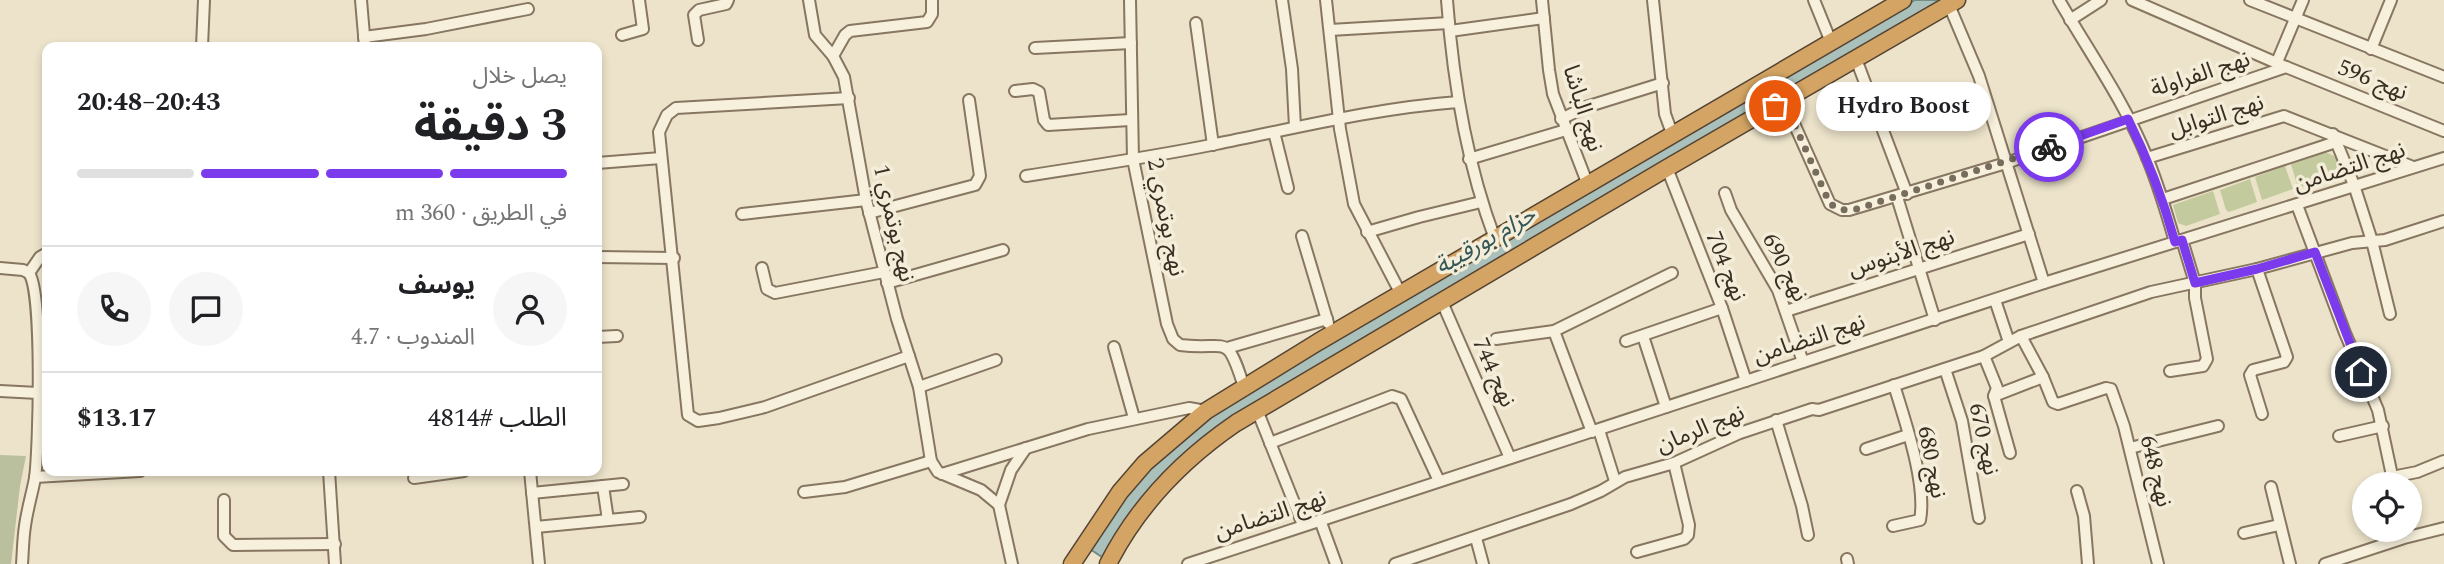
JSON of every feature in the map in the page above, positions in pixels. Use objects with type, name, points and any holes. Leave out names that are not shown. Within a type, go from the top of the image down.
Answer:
[{"type":"highway","points":[[1072,564],[1120,492],[1145,463],[1206,411],[1329,327],[1401,294],[1903,0]]},
{"type":"highway","points":[[1108,564],[1118,556],[1140,512],[1170,477],[1209,443],[1256,410],[1953,3]]},
{"type":"street","points":[[202,42],[204,0]]},
{"type":"street","points":[[360,0],[364,42],[528,9]]},
{"type":"street","points":[[622,35],[643,29],[639,0]]},
{"type":"street","points":[[698,40],[694,15],[699,10],[726,4],[728,0]]},
{"type":"street","name":"نهج بوتمري 1","points":[[809,0],[816,35],[833,56],[844,77],[866,200],[919,387],[931,461]]},
{"type":"street","points":[[833,56],[850,31],[927,22],[932,14],[932,0]]},
{"type":"street","name":"نهج بوتمري 2","points":[[1130,0],[1130,120],[1133,159],[1167,324],[1173,339],[1181,345],[1212,344],[1227,348]]},
{"type":"street","points":[[1282,0],[1292,69],[1295,127]]},
{"type":"street","points":[[1326,0],[1338,119],[1354,204],[1401,294]]},
{"type":"street","points":[[1447,0],[1458,102],[1469,159],[1495,239]]},
{"type":"street","name":"نهج الباشا","points":[[1542,0],[1549,70],[1561,118],[1588,185]]},
{"type":"street","points":[[1653,0],[1665,114],[1672,136]]},
{"type":"street","points":[[1814,0],[1831,42]]},
{"type":"street","points":[[2059,0],[2128,119],[2147,158],[2195,283],[2195,298],[2207,359],[2203,366],[2170,371]]},
{"type":"street","points":[[2070,20],[2101,0]]},
{"type":"street","name":"نهج 596","points":[[2132,0],[2281,65],[2444,131]]},
{"type":"street","points":[[2250,0],[2444,77]]},
{"type":"street","points":[[2281,65],[2303,0]]},
{"type":"street","points":[[2371,49],[2391,0]]},
{"type":"street","points":[[1953,3],[2045,283]]},
{"type":"street","points":[[1329,30],[1450,27],[1544,18]]},
{"type":"street","points":[[1196,23],[1213,145]]},
{"type":"street","points":[[1035,48],[1131,43]]},
{"type":"street","points":[[1856,60],[1902,195],[1918,267],[1935,320]]},
{"type":"street","name":"نهج الفراولة","points":[[1784,101],[1830,204],[1842,210],[1849,210],[2006,163],[2281,65]]},
{"type":"street","points":[[1561,118],[1586,107],[1663,83]]},
{"type":"street","points":[[1014,91],[1033,89],[1039,92],[1044,120],[1048,125],[1130,120]]},
{"type":"street","points":[[849,98],[676,108],[667,115],[660,128],[688,415],[698,421],[765,407],[909,356]]},
{"type":"street","points":[[869,213],[975,185],[980,176],[969,100]]},
{"type":"street","points":[[1026,176],[1213,145],[1338,119],[1458,102]]},
{"type":"street","name":"نهج التوابل","points":[[2147,158],[2284,116],[2413,167]]},
{"type":"street","points":[[1469,159],[1566,130]]},
{"type":"street","points":[[1274,132],[1288,188]]},
{"type":"street","points":[[2163,200],[2334,138],[2354,185],[2390,314]]},
{"type":"street","points":[[602,163],[661,158]]},
{"type":"street","name":"نهج التضامن","points":[[1188,564],[2045,283],[2444,158]]},
{"type":"street","name":"نهج 704","points":[[1667,169],[1722,308],[1746,381]]},
{"type":"street","name":"نهج 690","points":[[1725,193],[1731,210],[1778,290],[1803,362]]},
{"type":"street","points":[[742,214],[866,200]]},
{"type":"street","points":[[1367,232],[1481,202]]},
{"type":"street","points":[[2297,205],[2345,333],[2378,410],[2391,472]]},
{"type":"street","name":"نهج الرمان","points":[[1395,564],[1572,504],[1601,491],[1615,481],[1674,463],[1776,420],[1812,409],[1819,410],[1984,356],[2021,336],[2151,292],[2257,269],[2352,243],[2385,240],[2444,221]]},
{"type":"street","name":"نهج الأبنوس","points":[[1786,311],[2029,234]]},
{"type":"street","points":[[1227,348],[1329,327],[1301,236]]},
{"type":"street","points":[[762,268],[767,289],[775,293],[886,278],[1003,250]]},
{"type":"street","points":[[29,273],[42,256]]},
{"type":"street","points":[[602,257],[674,258]]},
{"type":"street","points":[[0,268],[29,273],[34,285],[42,353]]},
{"type":"street","points":[[2257,269],[2287,358],[2284,362],[2253,370],[2250,375],[2262,414]]},
{"type":"street","points":[[1496,339],[1554,331],[1672,273]]},
{"type":"street","points":[[1995,300],[2009,342]]},
{"type":"street","name":"نهج 744","points":[[1442,302],[1510,458]]},
{"type":"street","points":[[1626,341],[1722,308]]},
{"type":"street","points":[[1554,331],[1615,481]]},
{"type":"street","points":[[602,337],[617,336]]},
{"type":"street","points":[[1643,336],[1666,407]]},
{"type":"street","points":[[1994,396],[2043,377],[2021,336]]},
{"type":"street","points":[[1114,346],[1134,418]]},
{"type":"street","points":[[1227,348],[1233,353],[1244,387]]},
{"type":"street","points":[[1984,356],[1997,388],[1994,396],[2010,453]]},
{"type":"street","points":[[919,387],[996,360]]},
{"type":"street","points":[[42,367],[38,393],[42,405]]},
{"type":"street","name":"نهج 670","points":[[1945,369],[1962,421],[1979,518]]},
{"type":"street","name":"نهج 648","points":[[2043,377],[2053,402],[2058,404],[2106,388],[2111,389],[2130,448],[2158,564]]},
{"type":"street","name":"نهج 680","points":[[1893,526],[1920,520],[1922,514],[1908,435],[1894,385]]},
{"type":"street","points":[[0,391],[38,393]]},
{"type":"street","points":[[1270,443],[1392,396],[1401,399],[1439,481]]},
{"type":"street","points":[[942,474],[1088,429],[1134,418],[1189,408],[1206,411]]},
{"type":"street","points":[[1256,410],[1303,525]]},
{"type":"street","points":[[22,564],[24,526],[35,477],[42,417]]},
{"type":"street","points":[[1776,420],[1808,535]]},
{"type":"street","points":[[2130,448],[2218,426]]},
{"type":"street","points":[[2339,436],[2383,426]]},
{"type":"street","points":[[1866,449],[1908,435]]},
{"type":"street","points":[[1012,564],[999,505],[1011,470],[1026,448]]},
{"type":"street","points":[[804,492],[852,485],[931,461],[934,469],[981,490],[999,505]]},
{"type":"street","points":[[2417,472],[2444,461]]},
{"type":"street","points":[[1637,552],[1684,539],[1688,535],[1689,525],[1674,463]]},
{"type":"street","points":[[35,477],[52,476]]},
{"type":"street","points":[[330,476],[335,564]]},
{"type":"street","points":[[414,478],[428,476]]},
{"type":"street","points":[[530,476],[539,564]]},
{"type":"street","points":[[532,493],[623,484]]},
{"type":"street","points":[[603,486],[608,520]]},
{"type":"street","points":[[2272,487],[2290,564]]},
{"type":"street","points":[[2077,491],[2084,516],[2088,564]]},
{"type":"street","points":[[223,499],[224,537],[233,545],[335,544]]},
{"type":"street","points":[[536,527],[640,517]]},
{"type":"street","points":[[1320,520],[1336,564]]},
{"type":"street","points":[[2244,533],[2279,525]]},
{"type":"street","points":[[2422,531],[2444,528]]},
{"type":"street","points":[[1476,538],[1483,564]]},
{"type":"street","points":[[2325,564],[2382,542]]},
{"type":"green space","points":[[2325,152],[2337,157],[2342,174],[2298,188],[2291,164]]},
{"type":"green space","points":[[2285,166],[2293,189],[2262,200],[2255,177]]},
{"type":"green space","points":[[2250,179],[2257,202],[2229,212],[2226,210],[2220,190]]},
{"type":"green space","points":[[2213,191],[2220,214],[2186,226],[2178,223],[2173,205]]},
{"type":"green space","points":[[0,455],[26,456],[11,564],[0,564]]},
{"type":"water","points":[[1915,0],[1945,0],[1238,416],[1116,535],[1102,557],[1090,549],[1142,474],[1217,411]]},
{"type":"way so far","points":[[1775,106],[1784,101],[1830,204],[1842,210],[1857,209],[2049,147]]},
{"type":"place","name":"Hydro Boost","points":[[1775,106]]},
{"type":"route","points":[[2049,147],[2128,119],[2147,158],[2175,242],[2182,240],[2195,283],[2315,252],[2361,372]]},
{"type":"water label","name":"حزام بورقيبة","points":[[1485,240]]}]
